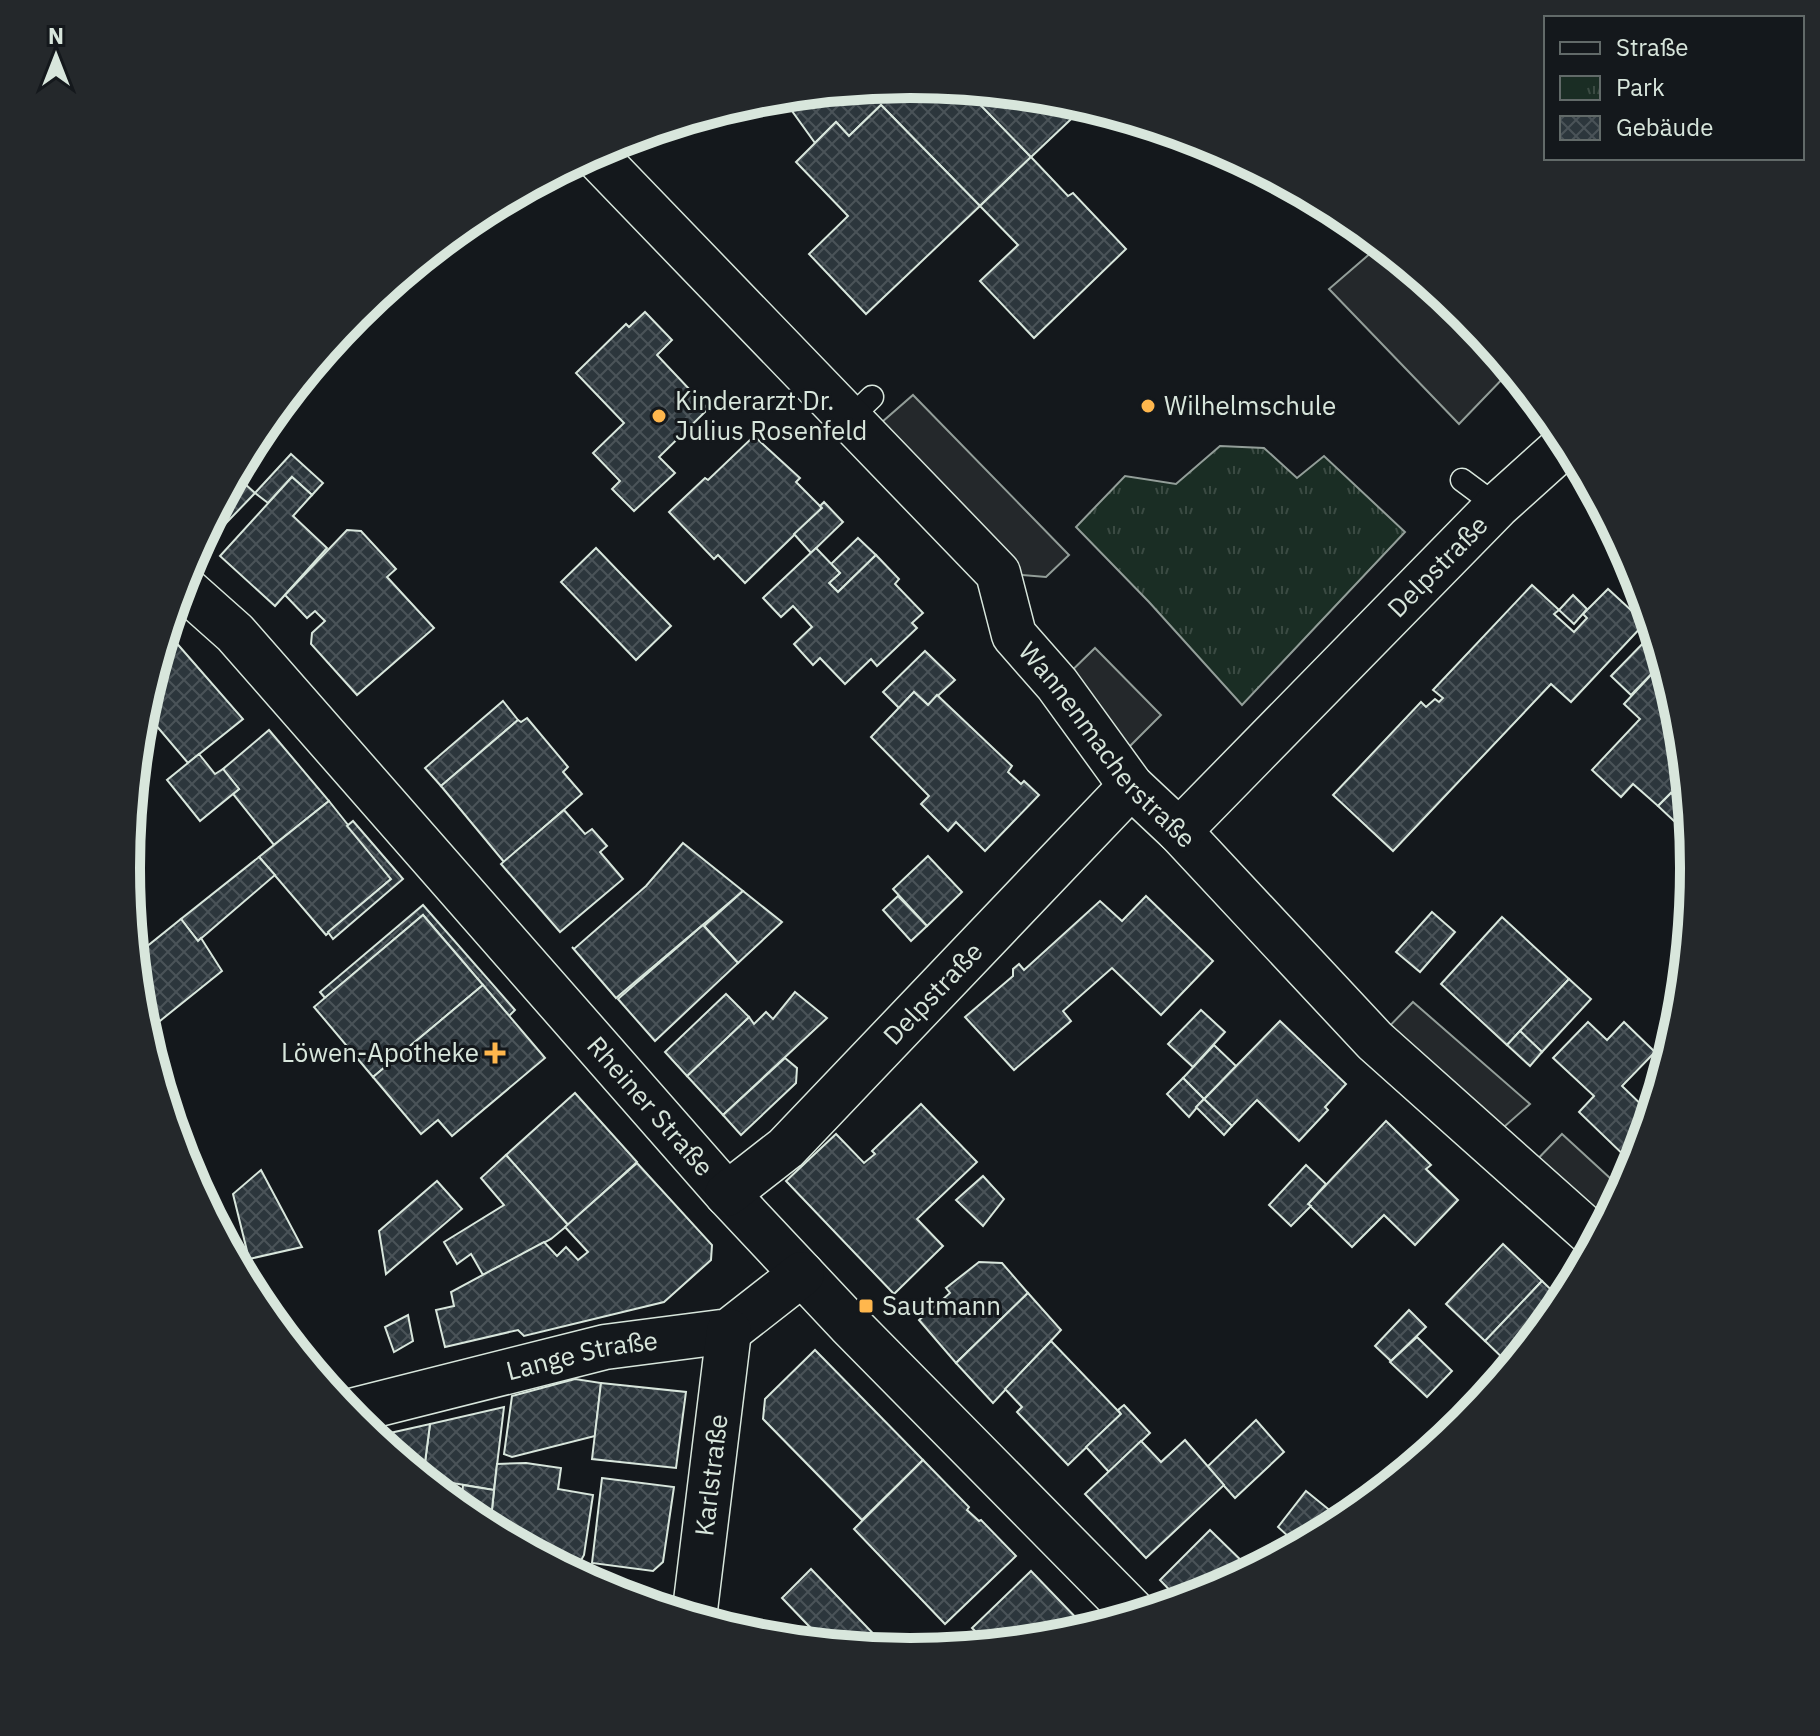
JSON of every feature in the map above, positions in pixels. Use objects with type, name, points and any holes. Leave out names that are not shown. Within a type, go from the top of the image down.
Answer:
[{"type":"street","name":"Wannenmacherstraße","points":[[603,162],[861,408],[998,573],[1014,635],[1057,684],[1131,786],[1179,831],[1375,1041],[1589,1232]]},
{"type":"street","name":"Delpstraße","points":[[1179,831],[1497,506],[1563,460]]},
{"type":"street","name":"Rheiner Straße","points":[[191,594],[235,633],[727,1194],[1128,1606]]},
{"type":"street","name":"Delpstraße","points":[[727,1194],[786,1148],[1131,786]]},
{"type":"street","points":[[729,1331],[802,1274]]},
{"type":"street","name":"Lange Straße","points":[[362,1408],[605,1347],[729,1331]]},
{"type":"street","name":"Karlstraße","points":[[695,1607],[729,1331]]},
{"type":"lane","points":[[1462,480],[1497,506]]},
{"type":"green space","points":[[1220,446],[1264,448],[1297,478],[1324,456],[1405,532],[1242,705],[1076,527],[1125,476],[1176,484]]},
{"type":"shaded area","points":[[1372,252],[1418,289],[1504,378],[1459,424],[1329,289]]},
{"type":"shaded area","points":[[913,395],[1069,555],[1046,577],[998,573],[866,436]]},
{"type":"shaded area","points":[[1095,648],[1161,715],[1124,752],[1057,685]]},
{"type":"shaded area","points":[[1413,1002],[1530,1104],[1487,1142],[1375,1041]]},
{"type":"shaded area","points":[[1562,1134],[1613,1181],[1589,1232],[1524,1173]]},
{"type":"building","points":[[860,100],[960,100],[977,102],[1031,157],[980,206],[881,105],[849,136],[836,122],[815,143],[790,108]]},
{"type":"building","points":[[977,102],[1074,116],[1031,157]]},
{"type":"building","points":[[881,105],[980,206],[866,314],[809,254],[848,216],[796,162],[836,122],[849,136]]},
{"type":"building","points":[[1031,157],[1068,196],[1073,193],[1126,249],[1034,338],[980,281],[1018,245],[980,206]]},
{"type":"building","name":"Kinderarzt Dr. Julius Rosenfeld","points":[[645,312],[672,340],[657,355],[708,409],[659,457],[675,473],[634,511],[612,489],[620,481],[593,453],[624,423],[576,373],[626,324],[629,327]]},
{"type":"building","points":[[754,436],[800,478],[796,482],[822,508],[745,583],[718,555],[714,559],[669,512]]},
{"type":"building","points":[[291,454],[323,483],[312,495],[292,477],[268,503],[255,493]]},
{"type":"building","points":[[292,477],[312,495],[293,516],[327,548],[275,606],[220,556]]},
{"type":"building","points":[[243,482],[255,493],[216,533]]},
{"type":"building","points":[[824,502],[843,522],[811,553],[794,534],[822,508],[820,506]]},
{"type":"building","points":[[347,530],[361,531],[396,569],[387,577],[434,628],[357,695],[311,644],[312,633],[325,621],[315,611],[307,618],[285,595]]},
{"type":"building","points":[[858,538],[876,555],[838,592],[829,583],[840,573],[831,564]]},
{"type":"building","points":[[596,548],[671,626],[636,660],[561,582]]},
{"type":"building","points":[[816,548],[840,573],[829,583],[838,592],[876,555],[899,579],[895,584],[923,613],[912,623],[917,628],[877,666],[871,659],[845,684],[820,658],[813,665],[794,644],[812,627],[793,606],[781,617],[763,598]]},
{"type":"building","points":[[1532,585],[1559,610],[1554,614],[1574,632],[1587,618],[1583,614],[1608,589],[1639,620],[1641,627],[1571,702],[1551,684],[1393,851],[1333,795],[1421,702],[1426,707],[1435,699],[1439,702],[1443,698],[1433,690]]},
{"type":"building","points":[[1573,595],[1587,609],[1574,624],[1559,610]]},
{"type":"building","points":[[175,641],[243,719],[188,763],[154,723]]},
{"type":"building","points":[[1645,641],[1654,671],[1631,695],[1611,676]]},
{"type":"building","points":[[925,651],[955,680],[928,705],[914,692],[899,708],[883,692]]},
{"type":"building","points":[[1654,671],[1665,718],[1676,798],[1671,793],[1658,806],[1633,784],[1621,797],[1592,770],[1640,719],[1624,704]]},
{"type":"building","points":[[914,692],[928,705],[937,695],[1012,766],[1008,772],[1039,795],[985,851],[956,822],[948,831],[921,804],[929,796],[871,737]]},
{"type":"building","points":[[503,701],[518,720],[441,786],[425,768]]},
{"type":"building","points":[[527,718],[568,767],[563,772],[582,794],[504,862],[441,786],[518,720],[521,722]]},
{"type":"building","points":[[269,730],[329,801],[274,845],[233,794],[239,789],[223,769]]},
{"type":"building","points":[[199,754],[215,774],[223,769],[239,789],[200,821],[167,780]]},
{"type":"building","points":[[1671,793],[1676,798],[1678,825],[1658,806]]},
{"type":"building","points":[[329,801],[391,879],[326,935],[259,857]]},
{"type":"building","points":[[564,810],[585,834],[592,829],[607,846],[600,852],[623,879],[560,932],[501,864]]},
{"type":"building","points":[[353,821],[403,879],[333,939],[328,932],[391,879],[347,826]]},
{"type":"building","points":[[683,843],[743,891],[616,998],[572,947],[574,949],[646,886]]},
{"type":"building","points":[[928,856],[962,892],[927,926],[893,889]]},
{"type":"building","points":[[259,857],[275,875],[198,941],[181,919]]},
{"type":"building","points":[[743,891],[782,922],[738,963],[704,926]]},
{"type":"building","points":[[898,896],[927,926],[911,941],[883,910]]},
{"type":"building","points":[[1146,896],[1213,961],[1161,1015],[1112,968],[1063,1011],[1071,1021],[1014,1070],[965,1017],[1013,976],[1013,969],[1019,964],[1024,970],[1100,901],[1122,921]]},
{"type":"building","points":[[423,905],[515,1010],[509,1016],[423,915],[325,998],[320,992]]},
{"type":"building","points":[[1432,912],[1455,932],[1420,972],[1396,952]]},
{"type":"building","points":[[423,915],[483,985],[373,1077],[314,1007]]},
{"type":"building","points":[[1502,917],[1569,979],[1507,1045],[1441,984]]},
{"type":"building","points":[[181,919],[198,941],[201,938],[222,971],[156,1024],[145,948]]},
{"type":"building","points":[[703,925],[738,963],[655,1041],[618,999]]},
{"type":"building","points":[[1569,979],[1591,999],[1542,1052],[1520,1031]]},
{"type":"building","points":[[483,985],[545,1058],[452,1136],[438,1120],[421,1134],[373,1077]]},
{"type":"building","points":[[795,992],[827,1018],[723,1115],[687,1076],[749,1017],[754,1024],[766,1012],[773,1019]]},
{"type":"building","points":[[726,994],[749,1017],[687,1076],[665,1052]]},
{"type":"building","points":[[1201,1010],[1225,1032],[1193,1067],[1168,1044]]},
{"type":"building","points":[[1280,1021],[1346,1084],[1325,1107],[1328,1110],[1299,1141],[1257,1100],[1232,1126],[1204,1099]]},
{"type":"building","points":[[1588,1022],[1607,1040],[1624,1022],[1655,1052],[1622,1086],[1642,1106],[1624,1155],[1579,1112],[1594,1096],[1553,1058]]},
{"type":"building","points":[[1520,1031],[1542,1052],[1530,1066],[1507,1045]]},
{"type":"building","points":[[1214,1045],[1236,1066],[1204,1099],[1183,1078]]},
{"type":"building","points":[[785,1058],[797,1068],[796,1083],[741,1135],[723,1115]]},
{"type":"building","points":[[1183,1078],[1204,1099],[1189,1117],[1167,1094]]},
{"type":"building","points":[[575,1093],[637,1162],[568,1225],[506,1155]]},
{"type":"building","points":[[1204,1099],[1232,1126],[1224,1135],[1196,1107]]},
{"type":"building","points":[[921,1104],[977,1162],[917,1219],[943,1246],[894,1294],[786,1181],[836,1134],[864,1163],[875,1154],[872,1151]]},
{"type":"building","points":[[1386,1121],[1431,1165],[1426,1169],[1458,1200],[1415,1245],[1384,1215],[1352,1247],[1308,1204]]},
{"type":"building","points":[[506,1155],[568,1225],[551,1239],[483,1275],[471,1254],[457,1264],[444,1242],[504,1205],[481,1178]]},
{"type":"building","points":[[637,1163],[712,1245],[711,1260],[664,1302],[524,1336],[518,1330],[445,1347],[436,1310],[454,1306],[451,1292],[544,1242],[557,1256],[566,1247],[578,1260],[588,1252],[565,1227]]},
{"type":"building","points":[[1306,1165],[1326,1184],[1308,1204],[1311,1206],[1291,1226],[1269,1205]]},
{"type":"building","points":[[261,1170],[302,1247],[249,1259],[233,1194]]},
{"type":"building","points":[[983,1176],[1004,1199],[983,1226],[956,1200]]},
{"type":"building","points":[[437,1181],[462,1209],[386,1274],[379,1231]]},
{"type":"building","points":[[1503,1244],[1542,1281],[1485,1341],[1446,1304]]},
{"type":"building","points":[[979,1262],[1002,1263],[1028,1293],[956,1363],[919,1320],[950,1293],[946,1288]]},
{"type":"building","points":[[1542,1281],[1553,1291],[1503,1359],[1485,1341]]},
{"type":"building","points":[[1028,1293],[1061,1330],[993,1403],[956,1363]]},
{"type":"building","points":[[1409,1310],[1426,1327],[1391,1361],[1375,1346]]},
{"type":"building","points":[[408,1315],[413,1341],[394,1352],[385,1327]]},
{"type":"building","points":[[1417,1337],[1452,1371],[1427,1397],[1390,1362]]},
{"type":"building","points":[[1051,1341],[1121,1414],[1068,1465],[1017,1412],[1022,1407],[1005,1389]]},
{"type":"building","points":[[815,1350],[923,1460],[862,1520],[763,1419],[765,1399]]},
{"type":"building","points":[[575,1379],[601,1383],[595,1436],[512,1457],[504,1454],[512,1396]]},
{"type":"building","points":[[601,1383],[686,1392],[676,1468],[592,1459]]},
{"type":"building","points":[[1124,1405],[1150,1433],[1109,1472],[1086,1447],[1121,1414],[1118,1410]]},
{"type":"building","points":[[504,1407],[494,1490],[445,1482],[425,1466],[430,1424]]},
{"type":"building","points":[[1256,1420],[1284,1452],[1235,1498],[1207,1467]]},
{"type":"building","points":[[430,1424],[425,1466],[402,1447],[388,1433]]},
{"type":"building","points":[[1185,1440],[1224,1485],[1146,1558],[1085,1494],[1141,1441],[1161,1462]]},
{"type":"building","points":[[923,1460],[969,1507],[967,1510],[1016,1556],[945,1624],[854,1529]]},
{"type":"building","points":[[526,1463],[561,1468],[558,1489],[593,1495],[584,1555],[579,1563],[492,1514],[497,1464]]},
{"type":"building","points":[[602,1478],[674,1487],[663,1562],[653,1571],[592,1563]]},
{"type":"building","points":[[463,1485],[494,1490],[491,1514],[482,1508],[462,1494]]},
{"type":"building","points":[[1306,1491],[1332,1512],[1287,1539],[1289,1537],[1278,1527]]},
{"type":"building","points":[[1210,1530],[1243,1562],[1171,1592],[1160,1580]]},
{"type":"building","points":[[811,1569],[876,1637],[814,1631],[782,1598]]},
{"type":"building","points":[[1031,1571],[1077,1619],[978,1634],[972,1628]]},
{"type":"place","name":"Wilhelmschule","points":[[1148,406]]},
{"type":"place","name":"Kinderarzt Dr. Julius Rosenfeld","points":[[659,416]]},
{"type":"place","name":"Löwen-Apotheke","points":[[495,1053]]},
{"type":"place","name":"Sautmann","points":[[866,1306]]}]
